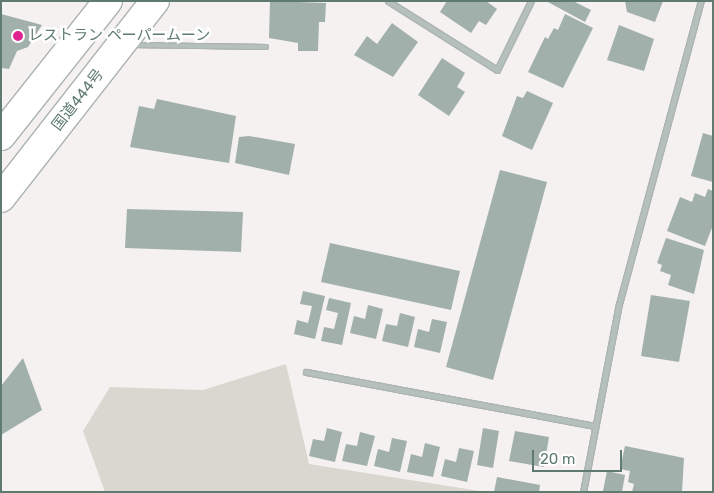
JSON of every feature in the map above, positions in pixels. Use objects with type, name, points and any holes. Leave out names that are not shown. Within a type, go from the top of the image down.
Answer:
[{"type":"highway","points":[[1,136],[108,1]]},
{"type":"highway","name":"国道444号","points":[[1,198],[155,1]]},
{"type":"street","points":[[388,1],[497,70],[531,1]]},
{"type":"street","points":[[583,492],[619,304],[701,1]]},
{"type":"street","points":[[306,372],[595,426]]},
{"type":"lane","points":[[121,45],[266,47]]},
{"type":"shaded area","points":[[286,364],[309,464],[486,492],[105,492],[83,431],[110,387],[203,390]]},
{"type":"building","points":[[270,1],[326,3],[325,22],[319,22],[318,51],[298,51],[298,43],[269,38]]},
{"type":"building","points":[[447,1],[486,1],[497,9],[486,25],[479,21],[471,33],[440,12]]},
{"type":"building","points":[[546,1],[573,1],[591,10],[585,22]]},
{"type":"building","points":[[625,1],[663,1],[655,22],[627,12]]},
{"type":"building","name":"レストラン ペーパームーン","points":[[1,14],[42,25],[28,47],[17,51],[9,69],[1,68]]},
{"type":"building","points":[[565,14],[593,28],[563,88],[528,72],[545,37],[548,39],[554,28],[558,30]]},
{"type":"building","points":[[392,23],[418,42],[393,77],[354,55],[367,36],[377,44]]},
{"type":"building","points":[[619,25],[654,39],[644,71],[607,60]]},
{"type":"building","points":[[442,58],[465,73],[457,87],[465,92],[449,116],[418,95]]},
{"type":"building","points":[[527,91],[553,103],[532,150],[502,136],[517,96],[523,98]]},
{"type":"building","points":[[157,99],[236,116],[229,163],[130,147],[139,106],[154,109]]},
{"type":"building","points":[[703,133],[713,136],[713,182],[691,176]]},
{"type":"building","points":[[249,136],[295,144],[289,175],[235,163],[239,137]]},
{"type":"building","points":[[500,170],[547,182],[493,380],[446,367]]},
{"type":"building","points":[[708,189],[713,191],[713,225],[705,246],[667,231],[680,197],[692,202],[695,193],[705,197]]},
{"type":"building","points":[[127,209],[243,212],[241,252],[125,248]]},
{"type":"building","points":[[666,238],[704,250],[694,294],[668,285],[671,275],[660,271],[662,265],[657,263]]},
{"type":"building","points":[[330,243],[460,271],[451,310],[321,282]]},
{"type":"building","points":[[303,291],[325,296],[315,339],[294,334],[297,320],[308,323],[312,306],[300,304]]},
{"type":"building","points":[[651,295],[690,301],[679,362],[641,356]]},
{"type":"building","points":[[329,298],[351,303],[342,345],[321,341],[324,327],[334,329],[338,313],[326,310]]},
{"type":"building","points":[[368,305],[383,309],[376,339],[350,333],[354,316],[365,319]]},
{"type":"building","points":[[400,313],[415,317],[408,347],[382,341],[386,324],[397,326]]},
{"type":"building","points":[[432,319],[447,322],[440,353],[414,347],[418,329],[429,332]]},
{"type":"building","points":[[23,358],[42,410],[1,435],[1,386]]},
{"type":"building","points":[[327,428],[342,432],[335,462],[309,456],[313,439],[324,441]]},
{"type":"building","points":[[483,428],[499,431],[493,468],[477,465]]},
{"type":"building","points":[[515,431],[549,437],[544,467],[509,461]]},
{"type":"building","points":[[360,432],[375,436],[367,466],[342,461],[346,444],[357,446]]},
{"type":"building","points":[[392,438],[407,441],[400,472],[374,466],[378,449],[389,452]]},
{"type":"building","points":[[425,443],[440,447],[433,477],[407,472],[411,454],[422,457]]},
{"type":"building","points":[[625,446],[684,458],[682,492],[632,492],[634,484],[628,482],[630,471],[620,469]]},
{"type":"building","points":[[459,448],[474,451],[467,482],[441,476],[445,459],[456,462]]},
{"type":"building","points":[[607,471],[625,475],[622,492],[603,491]]},
{"type":"building","points":[[497,477],[540,485],[539,492],[494,492]]},
{"type":"place","name":"レストラン ペーパームーン","points":[[18,36]]}]
